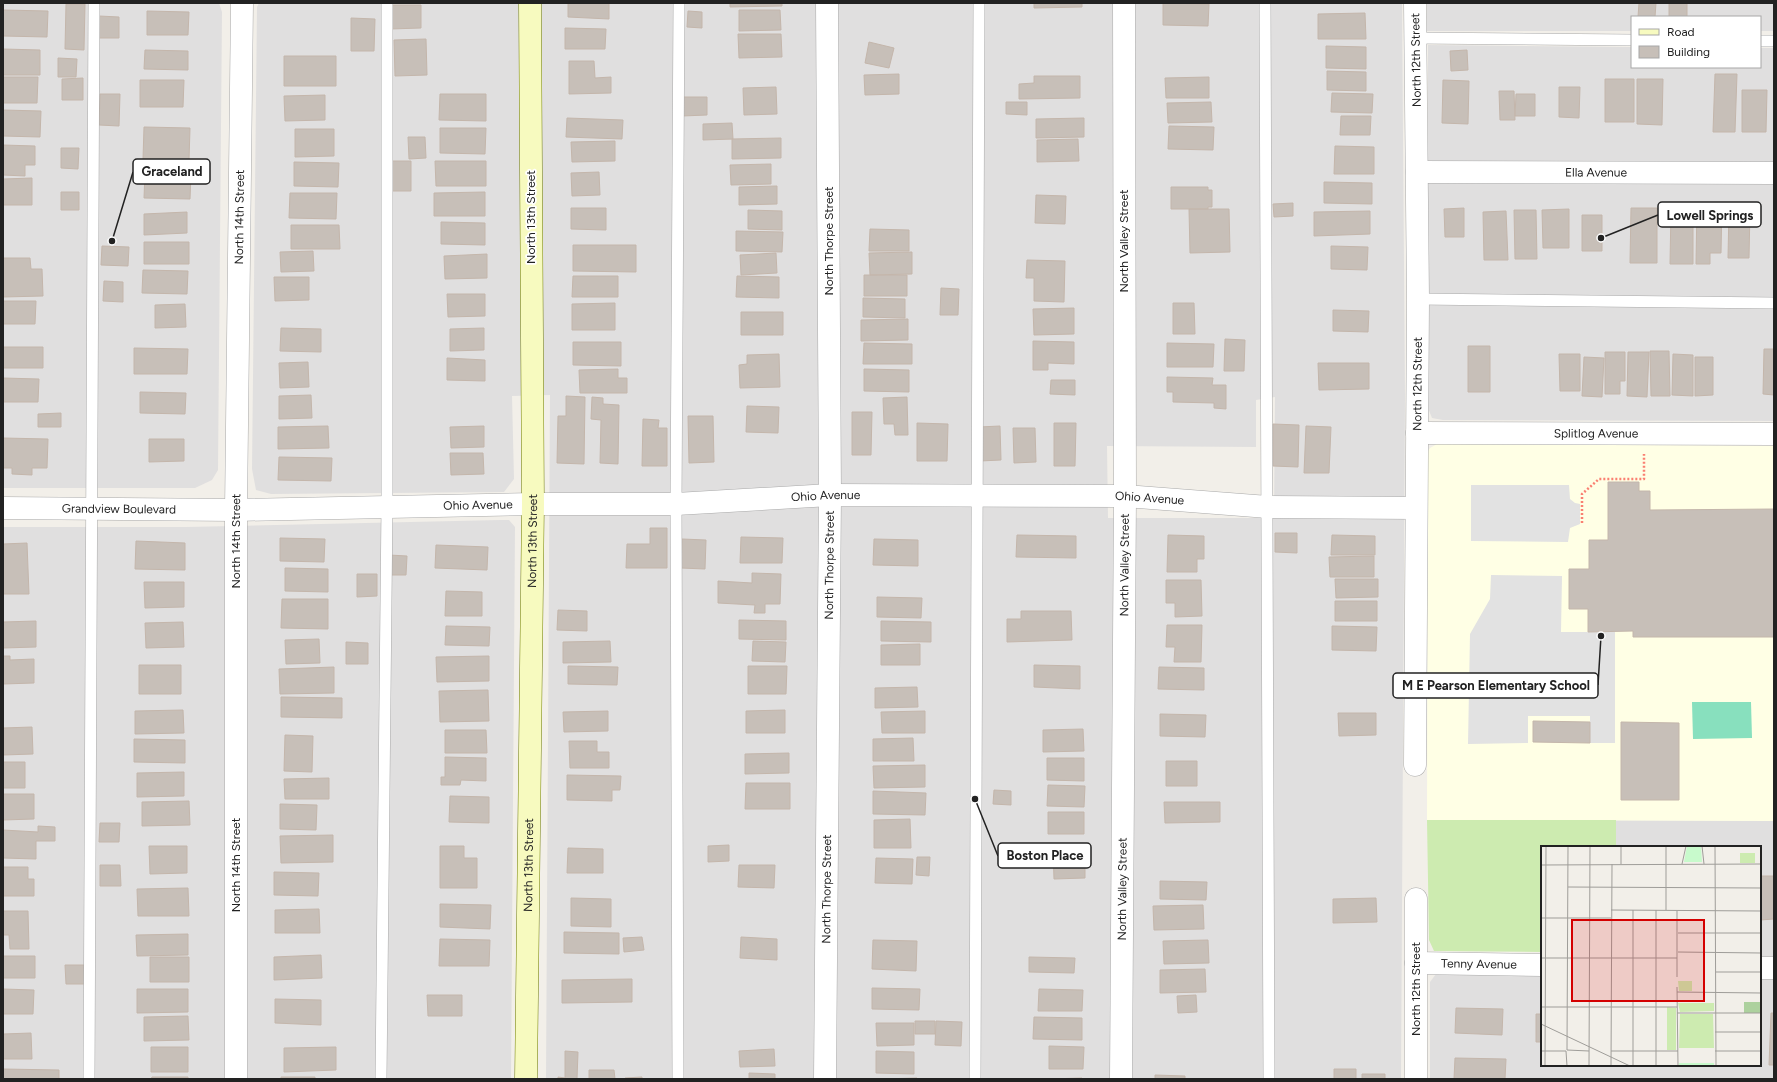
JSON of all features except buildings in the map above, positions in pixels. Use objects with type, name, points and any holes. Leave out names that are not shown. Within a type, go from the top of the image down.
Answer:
[{"type":"street","name":"North 14th Street","points":[[236,1079],[236,510],[242,3]]},
{"type":"street","name":"North 13th Street","points":[[526,1079],[533,504],[530,3]]},
{"type":"street","name":"North Thorpe Street","points":[[825,1079],[830,495],[827,3]]},
{"type":"street","name":"North Valley Street","points":[[1121,1079],[1124,496],[1124,3]]},
{"type":"street","name":"North 12th Street","points":[[1415,3],[1418,299],[1415,765]]},
{"type":"street","name":"Ella Avenue","points":[[1417,172],[1774,173]]},
{"type":"street","name":"Splitlog Avenue","points":[[1417,433],[1774,434]]},
{"type":"street","name":"Ohio Avenue","points":[[236,510],[533,504],[676,504],[830,495],[1124,496],[1268,507],[1416,508]]},
{"type":"street","name":"Grandview Boulevard","points":[[3,508],[236,510]]},
{"type":"street","name":"North 12th Street","points":[[1416,898],[1416,1079]]},
{"type":"street","name":"Tenny Avenue","points":[[1416,963],[1541,965]]},
{"type":"street","points":[[1761,968],[1774,968]]},
{"type":"lane","points":[[89,1079],[94,3]]},
{"type":"lane","points":[[381,1079],[387,506],[387,3]]},
{"type":"lane","points":[[678,1079],[676,504],[679,3]]},
{"type":"lane","points":[[975,1079],[976,495],[980,3]]},
{"type":"lane","points":[[1265,3],[1268,507],[1268,1079]]},
{"type":"lane","points":[[1415,38],[1631,40]]},
{"type":"lane","points":[[1761,41],[1774,41]]},
{"type":"lane","points":[[1418,299],[1774,303]]},
{"type":"path","points":[[1582,523],[1582,494],[1599,479],[1644,480],[1644,448]]},
{"type":"shaded area","points":[[3,3],[219,3],[222,12],[218,470],[212,480],[195,488],[3,488]]},
{"type":"shaded area","points":[[259,3],[1402,3],[1405,396],[1401,1079],[546,1079],[550,395],[512,396],[514,479],[504,492],[271,494],[256,490],[252,469],[257,7]],"holes":[[[1275,397],[1274,518],[1108,518],[1107,446],[1256,447],[1256,400]]]},
{"type":"shaded area","points":[[1427,3],[1774,3],[1774,31],[1761,31],[1761,16],[1631,16],[1631,31],[1427,31]]},
{"type":"shaded area","points":[[1428,45],[1631,47],[1631,68],[1761,68],[1761,48],[1774,48],[1774,421],[1443,420],[1432,418],[1428,408]]},
{"type":"shaded area","points":[[1437,444],[1774,446],[1774,821],[1427,820],[1428,451]]},
{"type":"shaded area","points":[[1471,485],[1569,485],[1570,499],[1575,503],[1580,504],[1580,524],[1570,528],[1568,542],[1471,541]]},
{"type":"shaded area","points":[[509,520],[515,527],[511,1079],[3,1079],[3,527],[186,527]]},
{"type":"shaded area","points":[[1491,575],[1562,576],[1561,632],[1615,632],[1615,743],[1590,743],[1590,716],[1528,716],[1528,743],[1468,744],[1470,634],[1490,599]]},
{"type":"shaded area","points":[[1616,820],[1774,821],[1774,1079],[1430,1079],[1430,982],[1436,974],[1541,975],[1541,1066],[1761,1066],[1761,846],[1616,846]]},
{"type":"green space","points":[[1692,702],[1751,702],[1752,738],[1693,739]]},
{"type":"green space","points":[[1427,820],[1616,820],[1616,846],[1541,846],[1541,952],[1434,951],[1429,940]]},
{"type":"place","name":"Lowell Springs","points":[[1601,238]]},
{"type":"place","name":"Graceland","points":[[112,241]]},
{"type":"place","name":"M E Pearson Elementary School","points":[[1601,636]]},
{"type":"place","name":"Boston Place","points":[[975,799]]}]
